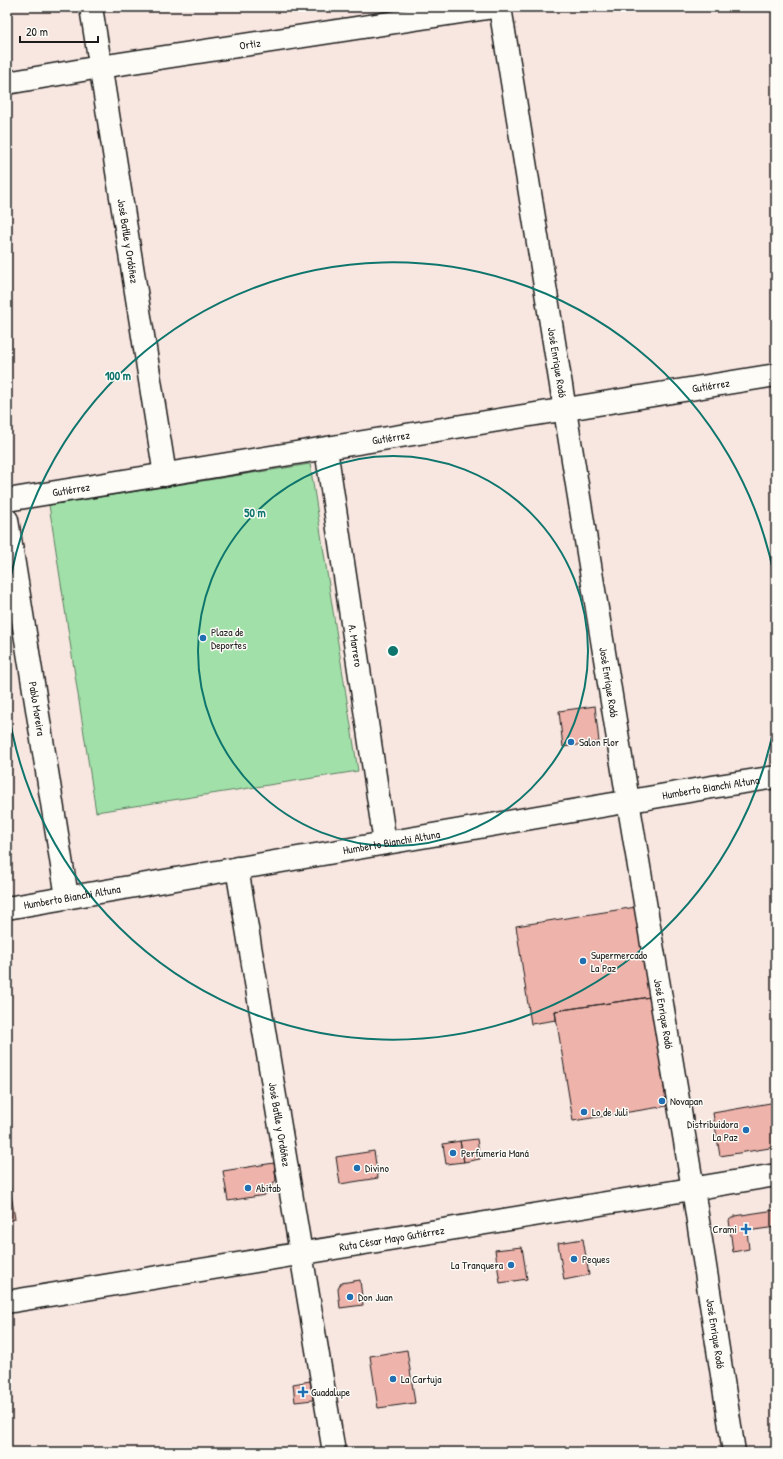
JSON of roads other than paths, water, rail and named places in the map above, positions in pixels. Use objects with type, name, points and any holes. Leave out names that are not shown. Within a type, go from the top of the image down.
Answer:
[{"type":"street","name":"José Batlle y Ordóñez","points":[[90,7],[165,475]]},
{"type":"street","name":"Ortiz","points":[[7,83],[100,67],[494,7]]},
{"type":"street","name":"José Enrique Rodó","points":[[500,7],[628,801],[693,1189],[734,1452]]},
{"type":"street","name":"Gutiérrez","points":[[7,500],[776,375]]},
{"type":"street","name":"A. Marrero","points":[[326,449],[385,843]]},
{"type":"street","name":"Pablo Moreira","points":[[7,520],[67,897]]},
{"type":"street","name":"Humberto Bianchi Altuna","points":[[7,908],[776,777]]},
{"type":"street","name":"José Batlle y Ordóñez","points":[[237,868],[334,1452]]},
{"type":"street","name":"Ruta César Mayo Gutiérrez","points":[[7,1302],[776,1175]]},
{"type":"place","name":"Plaza de Deportes","points":[[203,638]]},
{"type":"place","name":"Salon Flor","points":[[571,742]]},
{"type":"place","name":"Supermercado La Paz","points":[[583,961]]},
{"type":"place","name":"Novapan","points":[[662,1101]]},
{"type":"place","name":"Lo de Juli","points":[[584,1112]]},
{"type":"place","name":"Distribuidora La Paz","points":[[746,1130]]},
{"type":"place","name":"Perfumería Maná","points":[[453,1153]]},
{"type":"place","name":"Divino","points":[[357,1168]]},
{"type":"place","name":"Abitab","points":[[248,1188]]},
{"type":"place","name":"Crami","points":[[746,1229]]},
{"type":"place","name":"Peques","points":[[574,1259]]},
{"type":"place","name":"La Tranquera","points":[[511,1265]]},
{"type":"place","name":"Don Juan","points":[[350,1297]]},
{"type":"place","name":"La Cartuja","points":[[393,1379]]},
{"type":"place","name":"Guadalupe","points":[[303,1392]]}]
